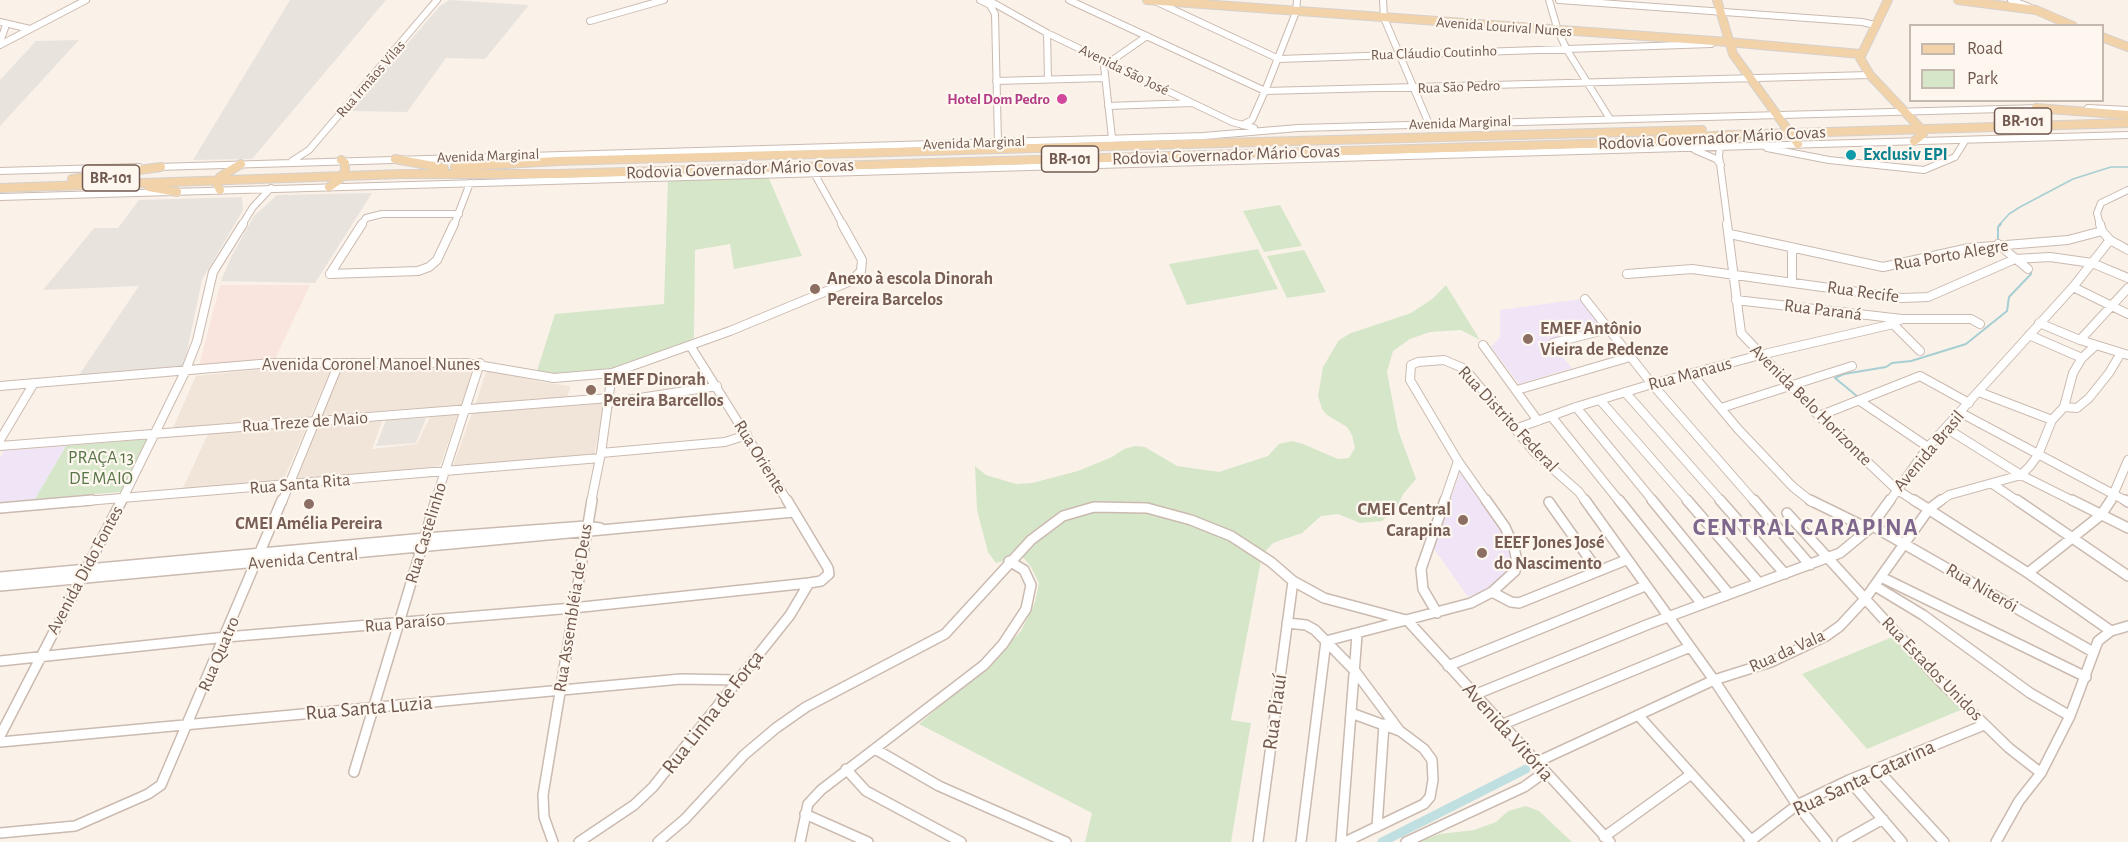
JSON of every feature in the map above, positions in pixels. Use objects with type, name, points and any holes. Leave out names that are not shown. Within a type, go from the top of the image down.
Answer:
[{"type":"main road","name":"Avenida Lourival Nunes","points":[[1147,0],[1558,31],[1680,43],[1728,42],[1860,54]]},
{"type":"main road","points":[[1717,0],[1733,54],[1798,144]]},
{"type":"main road","points":[[1888,0],[1860,54],[1870,75],[1920,127],[1923,134],[1914,141]]},
{"type":"main road","points":[[1958,0],[1997,3],[2036,10],[2068,24]]},
{"type":"main road","points":[[2019,0],[2076,24]]},
{"type":"main road","points":[[2104,36],[2128,45]]},
{"type":"main road","points":[[2036,108],[2128,116]]},
{"type":"main road","name":"Rodovia Governador Mário Covas","points":[[1920,127],[2128,116]]},
{"type":"main road","name":"Rodovia Governador Mário Covas","points":[[344,174],[568,160],[1920,127],[2128,125]]},
{"type":"main road","name":"Rodovia Governador Mário Covas","points":[[0,181],[344,174],[557,174],[1617,143],[1787,130]]},
{"type":"main road","points":[[1262,153],[1305,158]]},
{"type":"main road","points":[[395,159],[444,168]]},
{"type":"main road","points":[[329,187],[344,174],[345,163],[341,160]]},
{"type":"main road","points":[[220,190],[217,184],[220,177],[241,164]]},
{"type":"main road","points":[[71,179],[161,167]]},
{"type":"main road","name":"Rodovia Governador Mário Covas","points":[[0,188],[220,177]]},
{"type":"main road","points":[[119,183],[177,192]]},
{"type":"street","points":[[18,33],[24,27],[76,0]]},
{"type":"street","points":[[0,41],[30,29],[86,0]]},
{"type":"street","points":[[432,7],[437,0]]},
{"type":"street","points":[[432,7],[443,0]]},
{"type":"street","points":[[590,21],[664,0]]},
{"type":"street","points":[[980,0],[994,9],[996,21],[998,142]]},
{"type":"street","name":"Avenida São José","points":[[988,0],[1047,33],[1193,103],[1240,125],[1265,130]]},
{"type":"street","name":"Rua São Pedro","points":[[1069,0],[1265,91],[1414,89],[1870,75]]},
{"type":"street","name":"Rua Cláudio Coutinho","points":[[1154,0],[1279,58],[1567,50],[1680,43]]},
{"type":"street","points":[[1240,125],[1252,120],[1279,58],[1296,12],[1297,0]]},
{"type":"street","points":[[1383,0],[1384,18],[1429,124]]},
{"type":"street","points":[[1549,0],[1558,31],[1567,50],[1610,119]]},
{"type":"street","points":[[1559,0],[1862,22],[1875,25]]},
{"type":"street","points":[[2011,0],[2036,10]]},
{"type":"street","name":"Rua Irmãos Vilas","points":[[291,162],[309,150],[432,7]]},
{"type":"street","points":[[996,21],[1004,16],[1025,20]]},
{"type":"street","points":[[2,24],[30,29]]},
{"type":"street","points":[[2,24],[18,33]]},
{"type":"street","points":[[0,41],[2,24]]},
{"type":"street","points":[[1047,33],[1048,79]]},
{"type":"street","points":[[1112,138],[1104,66],[1108,61],[1147,36]]},
{"type":"street","points":[[996,81],[1105,78]]},
{"type":"street","points":[[1108,106],[1193,103]]},
{"type":"street","name":"Avenida Marginal","points":[[0,171],[1203,136],[1265,130],[1775,114],[2036,108],[2128,110]]},
{"type":"street","points":[[1252,120],[1256,129]]},
{"type":"street","name":"Avenida Marginal","points":[[0,197],[2128,135]]},
{"type":"street","points":[[1757,146],[1819,159],[1924,170],[1954,157],[1965,141]]},
{"type":"street","name":"Avenida Belo Horizonte","points":[[1720,147],[1719,156],[1741,333],[1789,386],[1896,489],[2028,573],[2111,631]]},
{"type":"street","points":[[1690,148],[1716,159],[1722,166]]},
{"type":"street","points":[[309,150],[311,162]]},
{"type":"street","name":"Avenida Coronel Manoel Nunes","points":[[0,386],[185,372],[257,363],[480,363],[554,378],[612,373],[691,347],[851,281],[858,276],[862,260],[813,173]]},
{"type":"street","points":[[459,214],[382,214],[366,218],[330,274],[418,271],[429,267],[437,260],[459,214],[470,183]]},
{"type":"street","name":"Avenida Dido Fontes","points":[[0,736],[124,497],[185,372],[197,341],[213,272],[253,207],[271,188]]},
{"type":"street","points":[[251,189],[254,197],[253,207]]},
{"type":"street","points":[[2128,190],[2101,203],[2097,213],[2102,231],[2110,240],[2128,250]]},
{"type":"street","name":"Rua Porto Alegre","points":[[1730,234],[1883,267],[1943,252],[1998,244],[2068,240],[2102,231]]},
{"type":"street","name":"Avenida Brasil","points":[[1474,695],[1668,617],[1829,559],[1839,553],[1870,527],[1928,447],[2073,287],[2110,240]]},
{"type":"street","points":[[1998,244],[2028,269]]},
{"type":"street","points":[[1792,248],[1792,282]]},
{"type":"street","name":"Rua Recife","points":[[1627,274],[1677,268],[1902,298],[1928,297],[2015,259],[2050,257],[2092,263],[2128,278]]},
{"type":"street","points":[[2073,287],[2128,314]]},
{"type":"street","points":[[2080,340],[2113,307],[2128,288]]},
{"type":"street","points":[[1585,299],[1652,384],[1810,565]]},
{"type":"street","name":"Rua Paraná","points":[[1736,300],[1902,319],[1971,319],[1980,324]]},
{"type":"street","name":"Rua Manaus","points":[[1515,429],[1576,407],[1652,384],[1761,354],[1893,324],[1902,319]]},
{"type":"street","points":[[2039,323],[2080,340],[2125,354],[2090,398],[2077,408],[2064,407]]},
{"type":"street","points":[[1893,324],[1920,351]]},
{"type":"street","points":[[1553,343],[1608,329]]},
{"type":"street","points":[[2029,334],[2082,358]]},
{"type":"street","points":[[1483,345],[1538,421]]},
{"type":"street","points":[[1979,392],[2052,420],[2064,407],[2073,373],[2082,358],[2096,345]]},
{"type":"street","name":"Rua Oriente","points":[[691,347],[828,568]]},
{"type":"street","points":[[1517,390],[1630,357]]},
{"type":"street","name":"Rua Distrito Federal","points":[[658,842],[685,819],[744,755],[776,728],[806,707],[945,634],[1010,561],[1031,540],[1063,516],[1094,507],[1147,508],[1191,520],[1231,536],[1270,562],[1293,581],[1331,601],[1408,621],[1471,603],[1492,592],[1515,571],[1517,562],[1514,547],[1505,527],[1458,460],[1410,380],[1411,365],[1444,360],[1459,364],[1535,453],[1579,492],[1714,680],[1797,804],[1827,842]]},
{"type":"street","name":"Rua Quatro","points":[[0,833],[69,828],[148,794],[160,785],[226,638],[339,363]]},
{"type":"street","name":"Rua Castelinho","points":[[354,772],[463,410],[480,363]]},
{"type":"street","points":[[1721,408],[1852,366]]},
{"type":"street","name":"Rua Assembléia de Deus","points":[[553,842],[542,806],[612,373]]},
{"type":"street","name":"Rua Niterói","points":[[1692,374],[1775,469],[1804,496],[1904,544],[2093,652]]},
{"type":"street","points":[[1820,416],[1920,375],[1969,403]]},
{"type":"street","points":[[0,440],[34,383]]},
{"type":"street","name":"Rua Treze de Maio","points":[[0,446],[314,420],[609,401],[717,386]]},
{"type":"street","points":[[1625,392],[1785,574]]},
{"type":"street","points":[[1600,400],[1759,583]]},
{"type":"street","points":[[1860,401],[1928,447]]},
{"type":"street","points":[[1576,407],[1729,594]]},
{"type":"street","points":[[1961,413],[2128,502]]},
{"type":"street","points":[[1551,416],[1702,604]]},
{"type":"street","name":"Rua da Vala","points":[[1538,762],[1714,680],[1771,662],[1808,646],[1840,626],[1875,586],[1929,509],[1949,495],[1994,485],[2021,475],[2038,455],[2052,420]]},
{"type":"street","points":[[1946,428],[2021,475],[2128,528]]},
{"type":"street","name":"Rua Santa Rita","points":[[0,508],[287,486],[600,456],[725,442],[747,435]]},
{"type":"street","points":[[1437,613],[1423,589],[1421,569],[1458,460]]},
{"type":"street","points":[[2028,573],[2101,515],[2115,495],[2128,460]]},
{"type":"street","points":[[1994,485],[2128,576]]},
{"type":"street","points":[[1549,502],[1598,571]]},
{"type":"street","name":"Avenida Central","points":[[0,577],[87,569],[422,547],[604,528],[794,512]]},
{"type":"street","name":"Rua Estados Unidos","points":[[1787,513],[1984,725],[2041,773]]},
{"type":"street","name":"Avenida Central","points":[[0,586],[82,579],[425,538],[586,530]]},
{"type":"street","points":[[1492,592],[1511,602],[1519,603],[1626,560]]},
{"type":"street","points":[[800,842],[808,804],[846,769],[984,665],[1018,624],[1026,609],[1031,585],[1024,570],[1010,561]]},
{"type":"street","name":"Rua Linha de Força","points":[[579,842],[634,805],[653,787],[790,615],[809,583],[826,577],[828,568]]},
{"type":"street","points":[[1881,577],[2086,677]]},
{"type":"street","name":"Rua Piauí","points":[[1257,842],[1293,581]]},
{"type":"street","name":"Rua Paraíso","points":[[0,661],[226,638],[573,608],[809,583]]},
{"type":"street","points":[[1448,666],[1645,586]]},
{"type":"street","points":[[1875,586],[1923,615],[2030,693],[2070,716]]},
{"type":"street","points":[[1326,641],[1408,621]]},
{"type":"street","name":"Avenida Vitória","points":[[1408,621],[1607,839]]},
{"type":"street","points":[[1287,623],[1315,630],[1355,671],[1400,731]]},
{"type":"street","points":[[1996,842],[2019,801],[2041,773],[2070,716],[2086,677],[2093,652],[2103,636],[2128,626]]},
{"type":"street","points":[[1351,713],[1400,731],[1424,749],[1432,760],[1433,780],[1430,797],[1414,810],[1343,842],[1351,713],[1357,634]]},
{"type":"street","points":[[1301,842],[1326,641]]},
{"type":"street","points":[[1501,725],[1690,647]]},
{"type":"street","name":"Rua Santa Luzia","points":[[0,742],[681,679],[738,680]]},
{"type":"street","points":[[1638,715],[1750,841]]},
{"type":"street","points":[[1377,827],[1384,724]]},
{"type":"street","name":"Rua Santa Catarina","points":[[1750,841],[1797,804],[1877,768],[1984,725]]},
{"type":"street","points":[[875,749],[969,800],[1066,842]]},
{"type":"street","points":[[1877,768],[1944,842]]},
{"type":"street","points":[[846,769],[866,791],[961,842]]},
{"type":"street","points":[[1406,842],[1524,787],[1545,772]]},
{"type":"street","points":[[1607,839],[1690,775]]},
{"type":"street","points":[[1849,780],[1902,842]]},
{"type":"street","points":[[805,814],[868,842]]},
{"type":"street","points":[[1842,842],[1882,819]]},
{"type":"shaded area","points":[[290,0],[386,0],[252,159],[193,160]]},
{"type":"shaded area","points":[[449,0],[529,5],[485,59],[446,58],[407,112],[349,111],[440,6]]},
{"type":"shaded area","points":[[79,40],[0,126],[0,80],[36,41]]},
{"type":"shaded area","points":[[372,193],[315,283],[221,281],[231,257],[254,216],[277,195]]},
{"type":"shaded area","points":[[242,197],[243,210],[202,280],[184,366],[79,375],[139,286],[43,290],[94,228],[118,228],[139,200]]},
{"type":"shaded area","points":[[220,285],[310,285],[275,359],[199,366]]},
{"type":"shaded area","name":"EMEF Antônio Vieira de Redenze","points":[[1582,299],[1603,327],[1549,341],[1572,368],[1519,384],[1491,347],[1500,337],[1500,310]]},
{"type":"shaded area","points":[[332,367],[310,417],[173,428],[196,376],[274,368]]},
{"type":"shaded area","points":[[476,368],[461,405],[322,415],[342,369]]},
{"type":"shaded area","points":[[487,369],[541,382],[570,386],[567,400],[475,406]]},
{"type":"shaded area","points":[[604,403],[594,456],[453,466],[472,413]]},
{"type":"shaded area","points":[[458,414],[440,466],[296,481],[318,425],[382,421],[372,449],[417,444],[430,417]]},
{"type":"shaded area","points":[[426,418],[416,443],[376,446],[386,420]]},
{"type":"shaded area","points":[[307,426],[282,483],[182,490],[208,434]]},
{"type":"shaded area","points":[[66,446],[35,499],[0,503],[0,458],[4,451]]},
{"type":"shaded area","points":[[1460,473],[1490,511],[1509,542],[1513,569],[1483,591],[1468,597],[1432,546]]},
{"type":"green space","points":[[768,176],[802,256],[734,269],[730,244],[695,250],[694,338],[662,354],[613,369],[564,375],[537,371],[555,314],[664,304],[668,178]]},
{"type":"green space","points":[[1280,205],[1302,246],[1264,252],[1243,211]]},
{"type":"green space","points":[[1258,249],[1278,289],[1187,305],[1169,264]]},
{"type":"green space","points":[[1304,250],[1326,292],[1287,298],[1267,256]]},
{"type":"green space","points":[[1446,285],[1480,340],[1461,330],[1430,332],[1410,339],[1393,351],[1387,372],[1398,430],[1416,479],[1404,493],[1396,508],[1382,521],[1360,523],[1338,514],[1321,516],[1302,533],[1273,543],[1262,555],[1231,720],[1251,723],[1231,842],[1085,842],[1092,813],[919,724],[986,666],[1021,631],[1035,602],[1039,583],[1022,556],[996,563],[988,552],[977,510],[975,466],[986,475],[1016,484],[1032,483],[1078,471],[1135,446],[1145,447],[1177,466],[1219,472],[1268,456],[1279,444],[1292,441],[1338,459],[1349,458],[1355,448],[1352,435],[1347,427],[1327,415],[1322,409],[1318,396],[1323,367],[1339,340],[1351,333],[1411,313],[1432,299]]},
{"type":"green space","name":"PRAÇA 13 DE MAIO","points":[[147,439],[121,492],[35,499],[66,446]]},
{"type":"green space","points":[[1895,636],[1963,709],[1867,749],[1802,674]]},
{"type":"green space","points":[[1526,806],[1539,811],[1572,842],[1418,842],[1440,834],[1474,830],[1496,822],[1508,811]]},
{"type":"waterway","points":[[1999,225],[2009,214],[2020,207],[2073,179],[2111,167],[2128,167]]},
{"type":"waterway","points":[[1998,242],[1998,227],[2001,224]]},
{"type":"waterway","points":[[1858,397],[1835,378],[1844,374],[1886,367],[1892,363],[1911,361],[1966,344],[2007,311],[2009,297],[2031,274],[2030,270]]},
{"type":"waterway","points":[[1382,842],[1526,769]]},
{"type":"place","name":"Hotel Dom Pedro","points":[[1062,99]]},
{"type":"place","name":"Exclusiv EPI","points":[[1851,155]]},
{"type":"place","name":"Anexo à escola Dinorah Pereira Barcelos","points":[[815,289]]},
{"type":"place","name":"EMEF Antônio Vieira de Redenze","points":[[1528,339]]},
{"type":"place","name":"EMEF Dinorah Pereira Barcellos","points":[[591,390]]},
{"type":"place","name":"CMEI Amélia Pereira","points":[[309,504]]},
{"type":"place","name":"CMEI Central Carapina","points":[[1463,520]]},
{"type":"place","name":"EEEF Jones José do Nascimento","points":[[1482,553]]},
{"type":"district","name":"CENTRAL CARAPINA","points":[[1806,528]]}]
